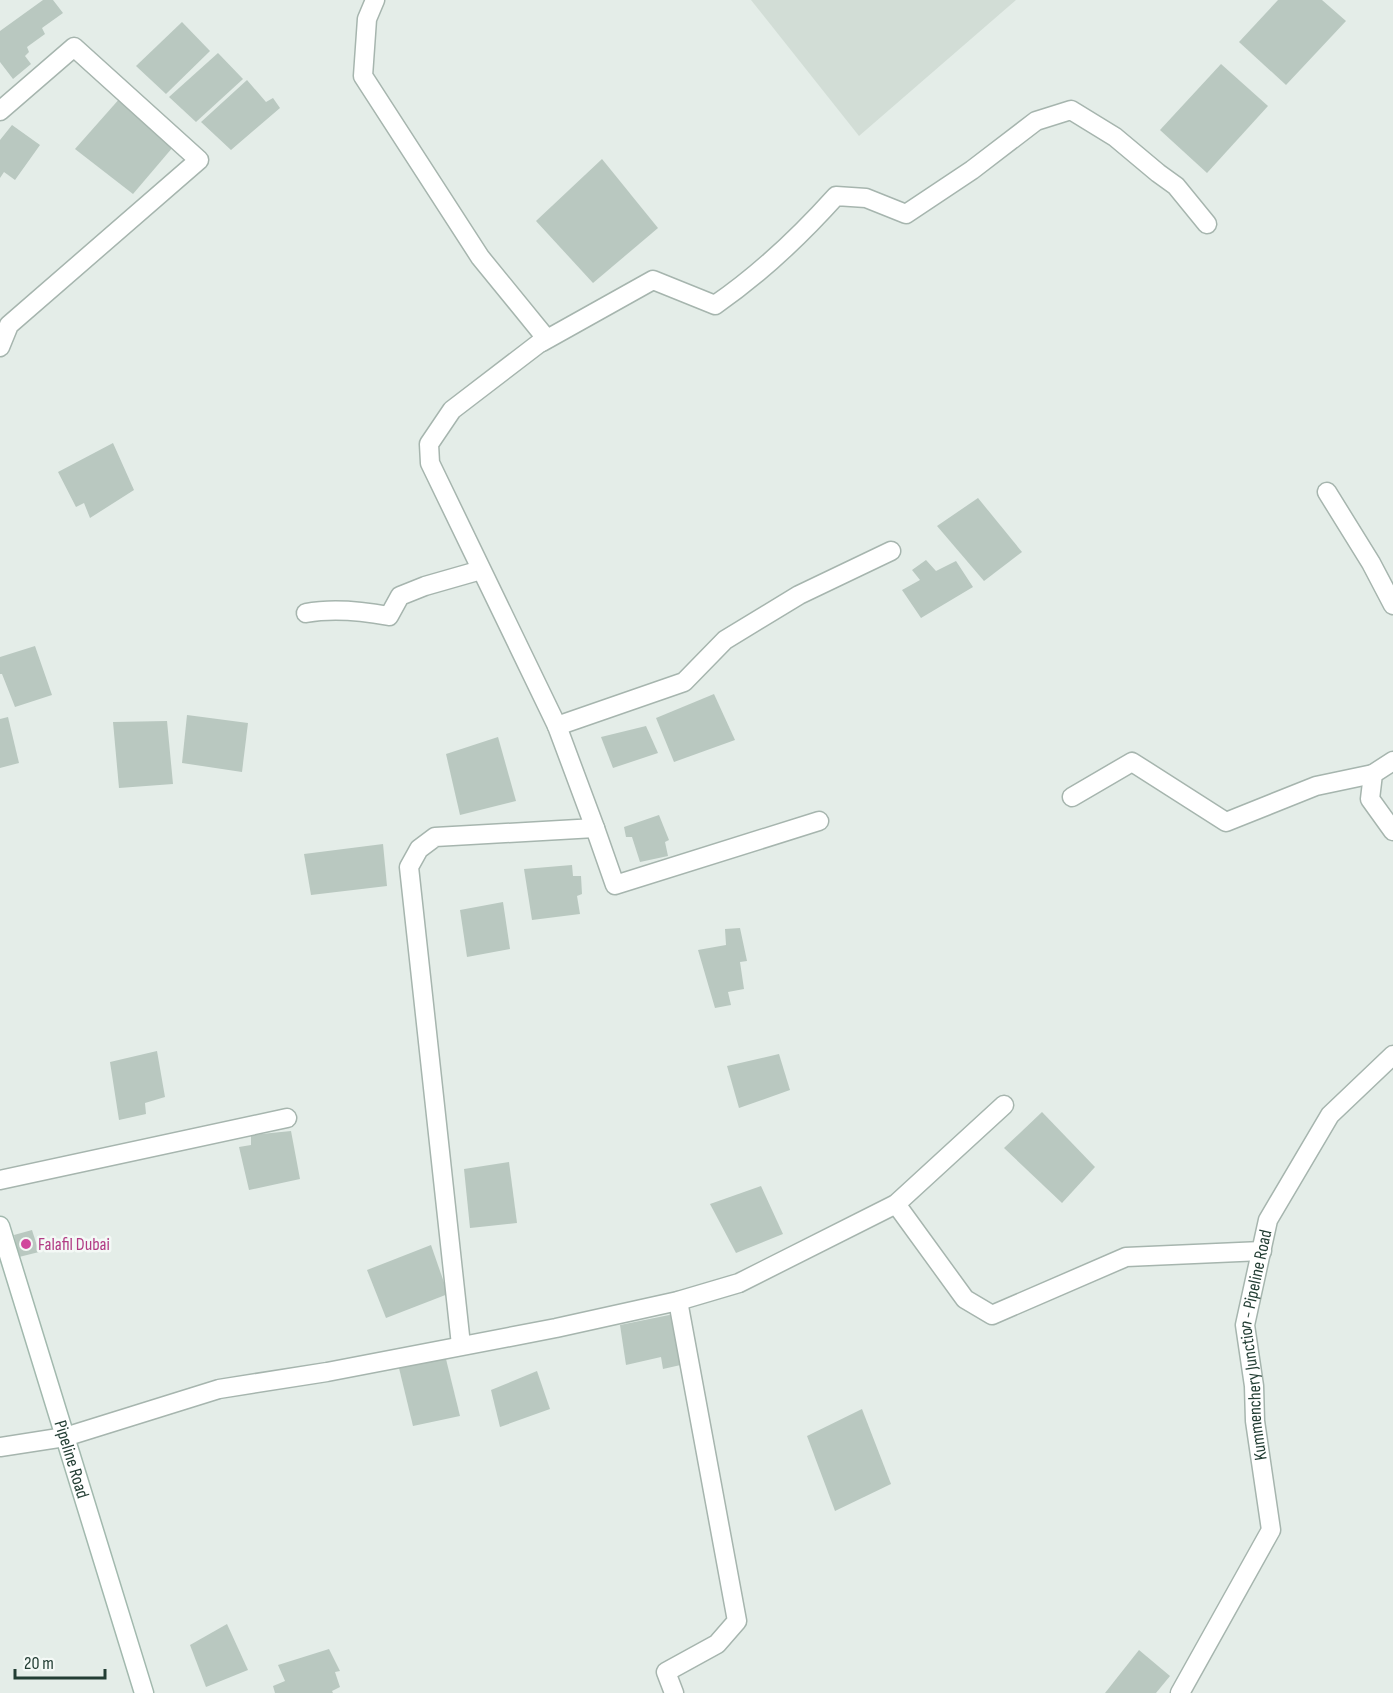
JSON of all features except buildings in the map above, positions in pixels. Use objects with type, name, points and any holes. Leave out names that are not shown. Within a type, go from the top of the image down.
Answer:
[{"type":"street","points":[[375,0],[367,19],[363,76],[480,257],[546,338],[542,342]]},
{"type":"street","points":[[0,111],[74,47],[199,160],[4,321],[0,347]]},
{"type":"street","points":[[819,821],[615,885],[557,726],[430,464],[429,444],[452,410],[542,342],[653,279],[715,304],[741,286],[809,226],[836,196],[866,198],[906,214],[972,170],[1036,121],[1071,110],[1116,137],[1176,186],[1207,224]]},
{"type":"street","points":[[1328,492],[1371,563],[1393,605]]},
{"type":"street","points":[[557,726],[684,682],[725,640],[800,596],[891,550]]},
{"type":"street","points":[[306,613],[325,609],[390,616],[400,596],[424,586],[481,570]]},
{"type":"street","points":[[1072,797],[1131,762],[1226,822],[1316,786],[1373,774],[1393,761]]},
{"type":"street","points":[[1373,774],[1370,799],[1393,831]]},
{"type":"street","points":[[461,1345],[409,867],[419,849],[435,837],[595,828]]},
{"type":"street","name":"Kummenchery Junction - Pipeline Road","points":[[1180,1693],[1271,1530],[1255,1421],[1254,1386],[1245,1324],[1268,1220],[1330,1115],[1393,1055]]},
{"type":"street","points":[[0,1447],[65,1437],[219,1389],[327,1372],[556,1328],[678,1301],[740,1282],[896,1204],[1005,1105]]},
{"type":"street","points":[[0,1179],[287,1118]]},
{"type":"street","points":[[896,1204],[965,1299],[992,1315],[1126,1257],[1262,1251]]},
{"type":"street","name":"Pipeline Road","points":[[0,1226],[144,1693]]},
{"type":"street","points":[[674,1693],[666,1672],[717,1644],[737,1621],[678,1301]]},
{"type":"shaded area","points":[[751,0],[1016,0],[859,136]]},
{"type":"place","name":"Falafil Dubai","points":[[26,1244]]}]
